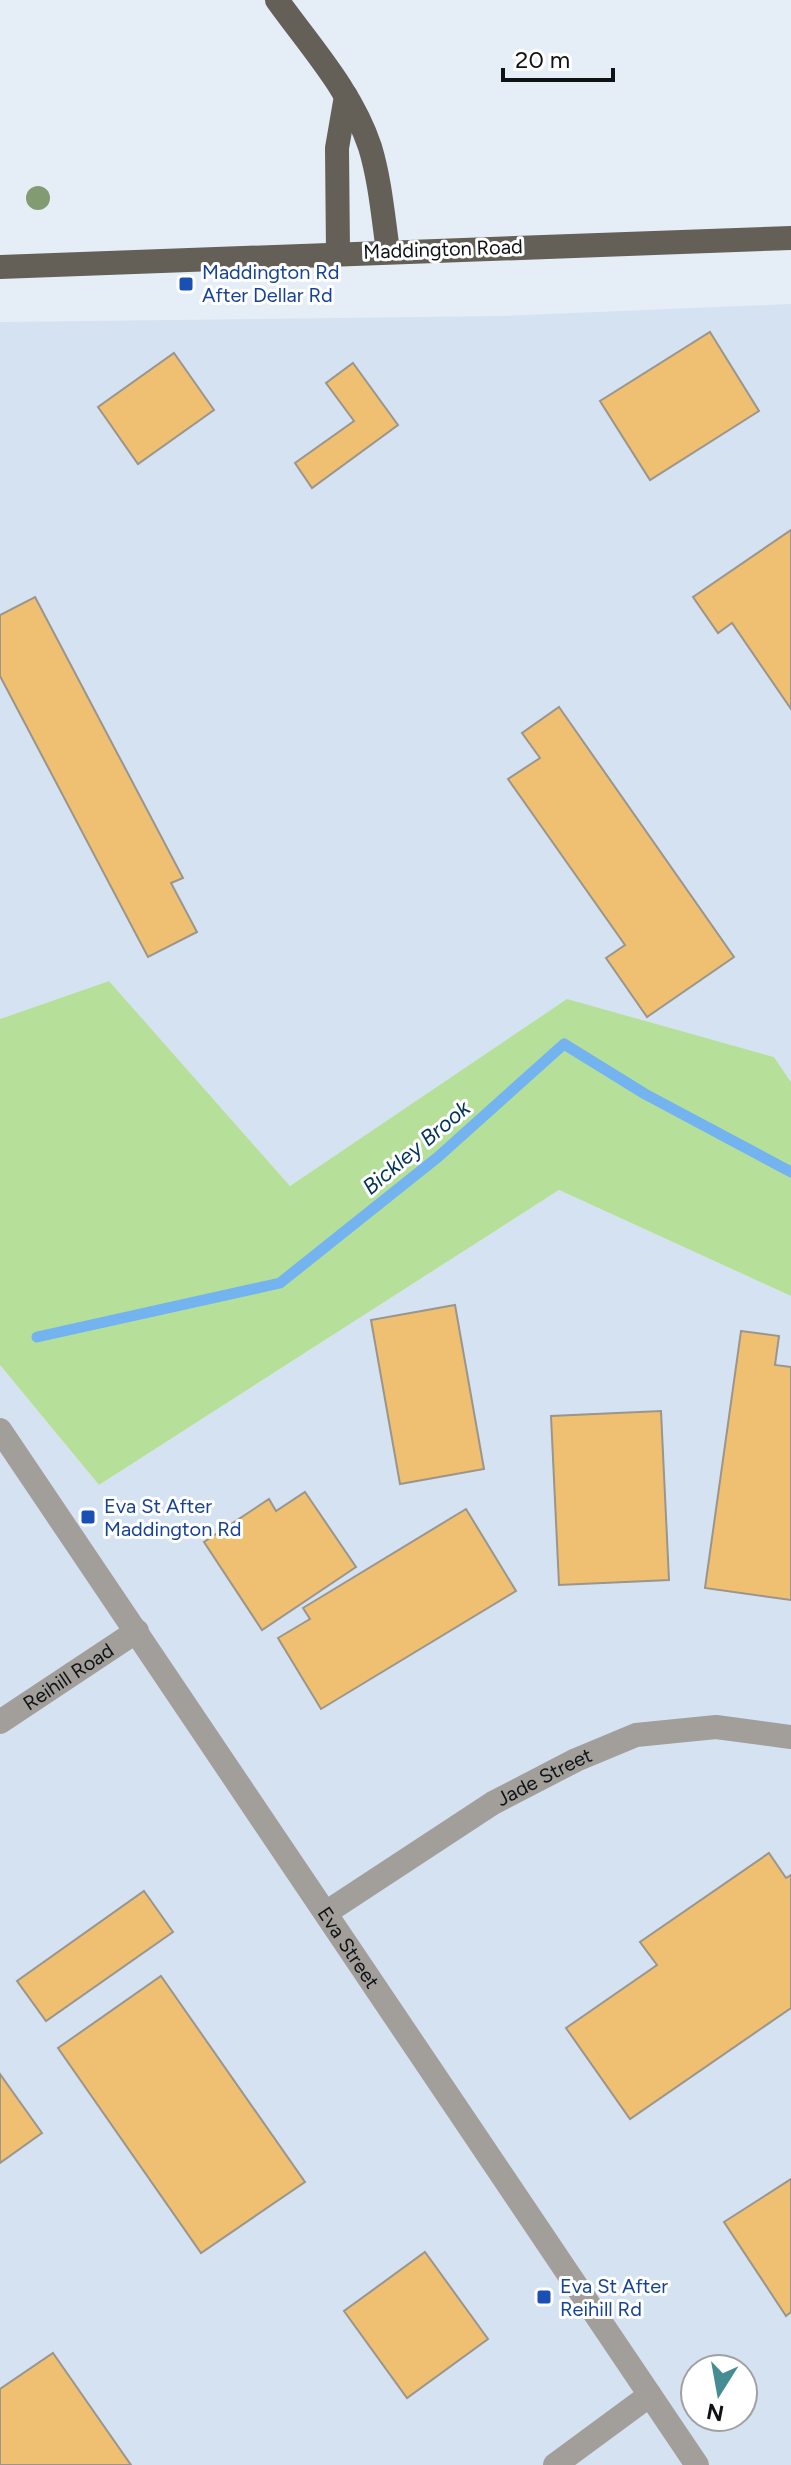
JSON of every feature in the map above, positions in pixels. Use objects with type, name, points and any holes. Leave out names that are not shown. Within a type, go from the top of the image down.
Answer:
[{"type":"main road","points":[[277,0],[346,96],[369,145],[388,251]]},
{"type":"main road","points":[[338,253],[337,148],[346,96]]},
{"type":"main road","name":"Maddington Road","points":[[0,267],[791,238]]},
{"type":"street","name":"Eva Street","points":[[0,1430],[697,2465]]},
{"type":"street","name":"Reihill Road","points":[[0,1722],[137,1631]]},
{"type":"street","name":"Jade Street","points":[[327,1912],[493,1803],[576,1760],[636,1735],[716,1727],[791,1737]]},
{"type":"street","points":[[555,2465],[650,2395]]},
{"type":"shaded area","points":[[791,304],[791,1082],[774,1057],[567,1000],[290,1186],[109,981],[0,1019],[0,322],[502,316]]},
{"type":"shaded area","points":[[559,1190],[791,1296],[791,2465],[0,2465],[0,1365],[99,1485]]},
{"type":"green space","points":[[109,981],[290,1186],[567,999],[774,1057],[791,1082],[791,1296],[559,1190],[99,1485],[0,1365],[0,1019]]},
{"type":"building","points":[[710,332],[759,411],[650,480],[600,401]]},
{"type":"building","points":[[174,353],[214,410],[138,464],[98,407]]},
{"type":"building","points":[[353,363],[398,425],[312,488],[295,463],[354,421],[326,383]]},
{"type":"building","points":[[791,530],[791,709],[732,623],[718,633],[693,597]]},
{"type":"building","points":[[35,597],[183,878],[171,883],[197,932],[148,957],[0,676],[0,615]]},
{"type":"building","points":[[559,707],[734,957],[647,1017],[606,958],[625,945],[508,779],[540,758],[522,733]]},
{"type":"building","points":[[455,1305],[484,1469],[400,1484],[371,1320]]},
{"type":"building","points":[[741,1331],[779,1336],[775,1365],[791,1367],[791,1600],[705,1588]]},
{"type":"building","points":[[661,1411],[669,1580],[559,1585],[551,1416]]},
{"type":"building","points":[[305,1492],[356,1567],[262,1630],[204,1542],[269,1499],[276,1511]]},
{"type":"building","points":[[466,1509],[516,1591],[321,1709],[278,1638],[310,1619],[303,1608]]},
{"type":"building","points":[[769,1853],[786,1878],[791,1875],[791,2008],[630,2119],[566,2028],[657,1965],[640,1942]]},
{"type":"building","points":[[144,1891],[173,1932],[46,2021],[17,1981]]},
{"type":"building","points":[[161,1976],[305,2182],[201,2253],[58,2048]]},
{"type":"building","points":[[0,2074],[42,2133],[0,2163]]},
{"type":"building","points":[[791,2179],[791,2312],[786,2316],[724,2222]]},
{"type":"building","points":[[425,2252],[488,2339],[407,2398],[344,2311]]},
{"type":"building","points":[[53,2353],[131,2465],[0,2465],[0,2389]]},
{"type":"waterway","name":"Bickley Brook","points":[[37,1337],[280,1283],[438,1157],[564,1044],[645,1094],[791,1172]]},
{"type":"place","name":"Maddington Rd After Dellar Rd","points":[[186,284]]},
{"type":"place","name":"Eva St After Maddington Rd","points":[[88,1517]]},
{"type":"place","name":"Eva St After Reihill Rd","points":[[544,2297]]}]
